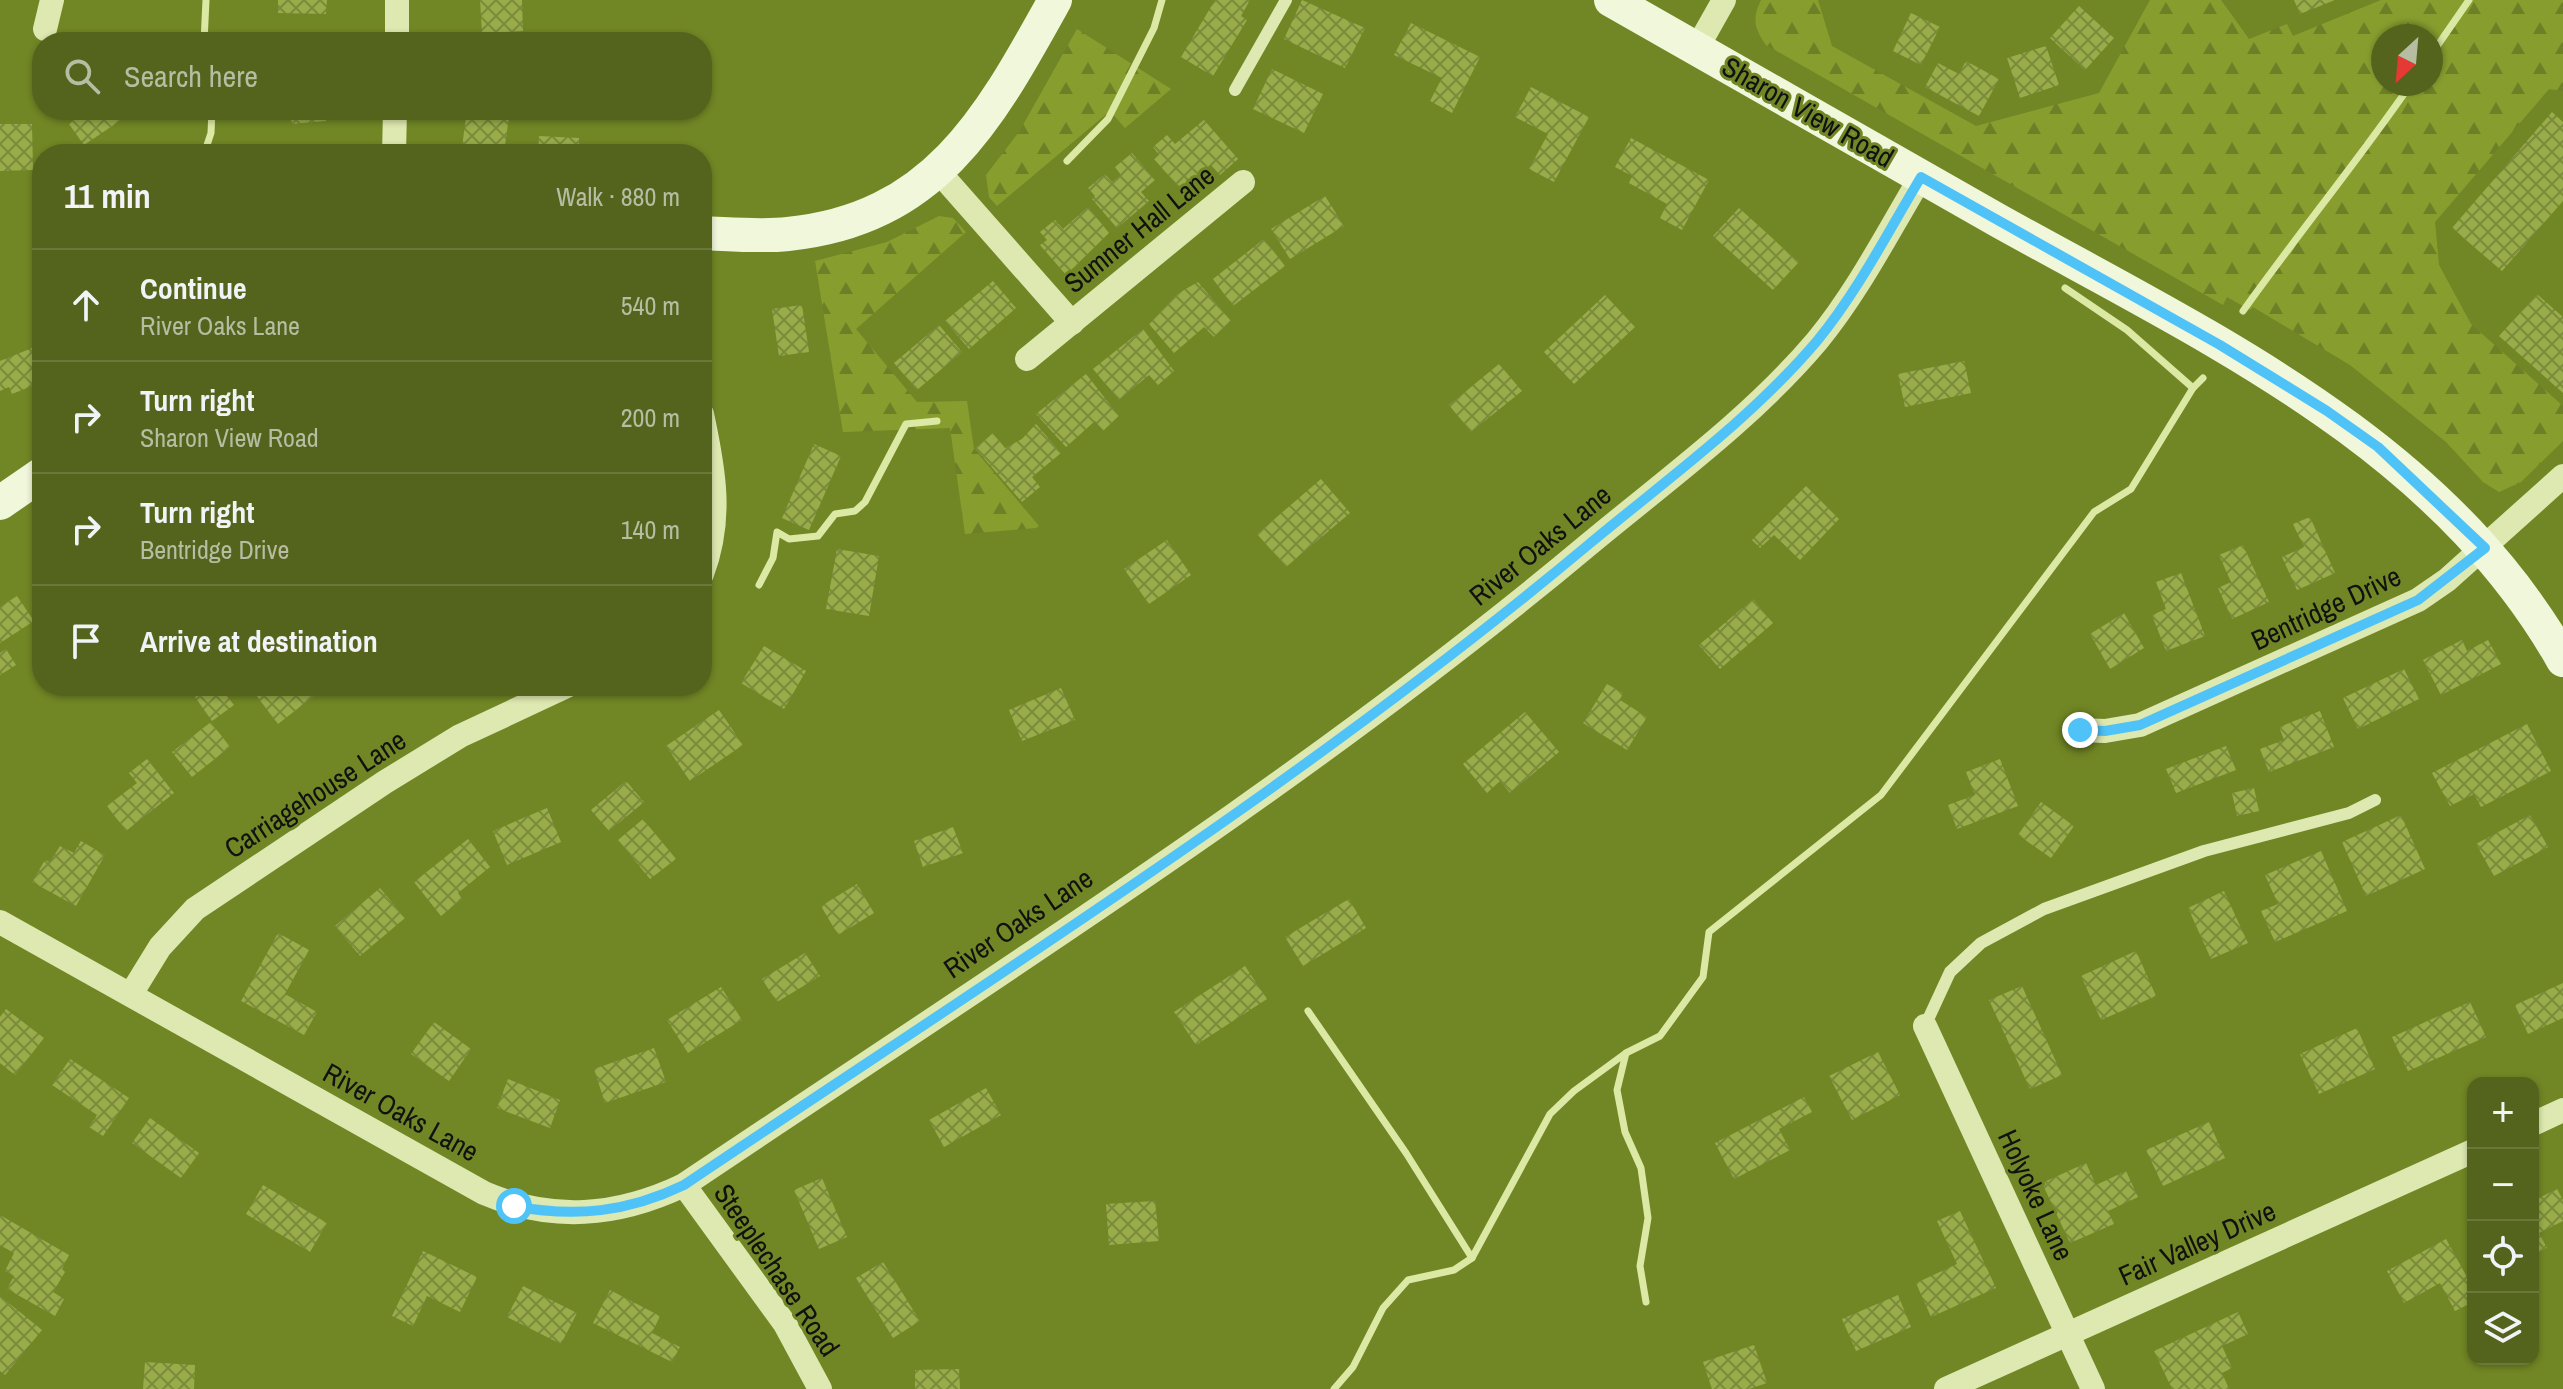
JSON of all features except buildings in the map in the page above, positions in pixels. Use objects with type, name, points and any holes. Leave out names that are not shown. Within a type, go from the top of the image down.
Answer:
[{"type":"street","points":[[45,29],[52,0]]},
{"type":"street","points":[[397,0],[397,32]]},
{"type":"street","points":[[712,233],[785,235],[818,230],[881,210],[938,171],[970,138],[998,102],[1055,0]]},
{"type":"street","name":"Sharon View Road","points":[[1611,0],[2220,345],[2327,411],[2378,447],[2485,548],[2537,614],[2563,660]]},
{"type":"street","points":[[1697,48],[1724,0]]},
{"type":"street","points":[[394,144],[395,120]]},
{"type":"street","name":"Sumner Hall Lane","points":[[938,171],[1072,323]]},
{"type":"street","name":"River Oaks Lane","points":[[0,922],[484,1193],[514,1206],[556,1213],[604,1212],[659,1197],[684,1185],[1381,711],[1527,596],[1759,402],[1800,360],[1857,286],[1921,177]]},
{"type":"street","name":"Sumner Hall Lane","points":[[1027,359],[1243,182]]},
{"type":"street","points":[[712,473],[716,497],[712,537]]},
{"type":"street","name":"Bentridge Drive","points":[[2080,730],[2105,731],[2140,725],[2418,600],[2485,548],[2563,476]]},
{"type":"street","points":[[0,503],[32,481]]},
{"type":"street","name":"Carriagehouse Lane","points":[[131,994],[160,947],[195,909],[460,736],[546,696]]},
{"type":"street","name":"Holyoke Lane","points":[[1925,1026],[2093,1389]]},
{"type":"street","points":[[2539,1121],[2563,1110]]},
{"type":"street","name":"Fair Valley Drive","points":[[1946,1389],[2467,1154]]},
{"type":"street","name":"Steeplechase Road","points":[[684,1185],[785,1324],[820,1389]]},
{"type":"lane","points":[[1235,90],[1286,0]]},
{"type":"lane","points":[[1925,1026],[1950,972],[1981,943],[2044,909],[2204,851],[2349,813],[2375,800]]},
{"type":"green space","points":[[1761,0],[1818,0],[1832,46],[1976,126],[2099,93],[2150,0],[2221,0],[2249,39],[2287,24],[2293,36],[2381,0],[2563,0],[2563,91],[2549,89],[2435,222],[2439,265],[2471,324],[2563,406],[2563,441],[2521,482],[2499,492],[2483,482],[2446,442],[2350,365],[2253,307],[2250,310],[2227,297],[2223,305],[1766,45],[1755,18]]},
{"type":"green space","points":[[1077,29],[1171,89],[1125,128],[1110,111],[997,206],[989,197],[986,175],[1019,132]]},
{"type":"green space","points":[[939,216],[953,218],[966,232],[856,329],[917,402],[967,401],[974,449],[1039,526],[1036,528],[965,534],[950,428],[843,432],[815,261],[887,242]]},
{"type":"waterway","points":[[204,32],[206,0]]},
{"type":"waterway","points":[[1067,161],[1108,119],[1154,28],[1162,0]]},
{"type":"waterway","points":[[2443,38],[2469,0]]},
{"type":"waterway","points":[[2243,311],[2403,96]]},
{"type":"waterway","points":[[207,144],[212,120]]},
{"type":"waterway","points":[[2065,288],[2127,330],[2193,388]]},
{"type":"waterway","points":[[1334,1389],[1353,1367],[1383,1308],[1408,1280],[1454,1270],[1472,1258],[1550,1114],[1574,1091],[1626,1053],[1660,1036],[1703,977],[1709,932],[1881,795],[2094,512],[2131,489],[2193,388],[2203,378]]},
{"type":"waterway","points":[[759,585],[773,558],[777,532],[789,539],[818,536],[835,514],[855,511],[865,502],[906,424],[937,421]]},
{"type":"waterway","points":[[1308,1011],[1406,1153],[1472,1258]]},
{"type":"waterway","points":[[1626,1053],[1617,1090],[1625,1132],[1641,1168],[1648,1218],[1640,1266],[1646,1302]]},
{"type":"route","points":[[514,1206],[565,1214],[604,1212],[659,1197],[684,1185],[1381,711],[1527,596],[1759,402],[1821,336],[1857,286],[1921,177],[2220,345],[2327,411],[2378,447],[2485,548],[2418,600],[2140,725],[2105,731],[2080,730]]}]
